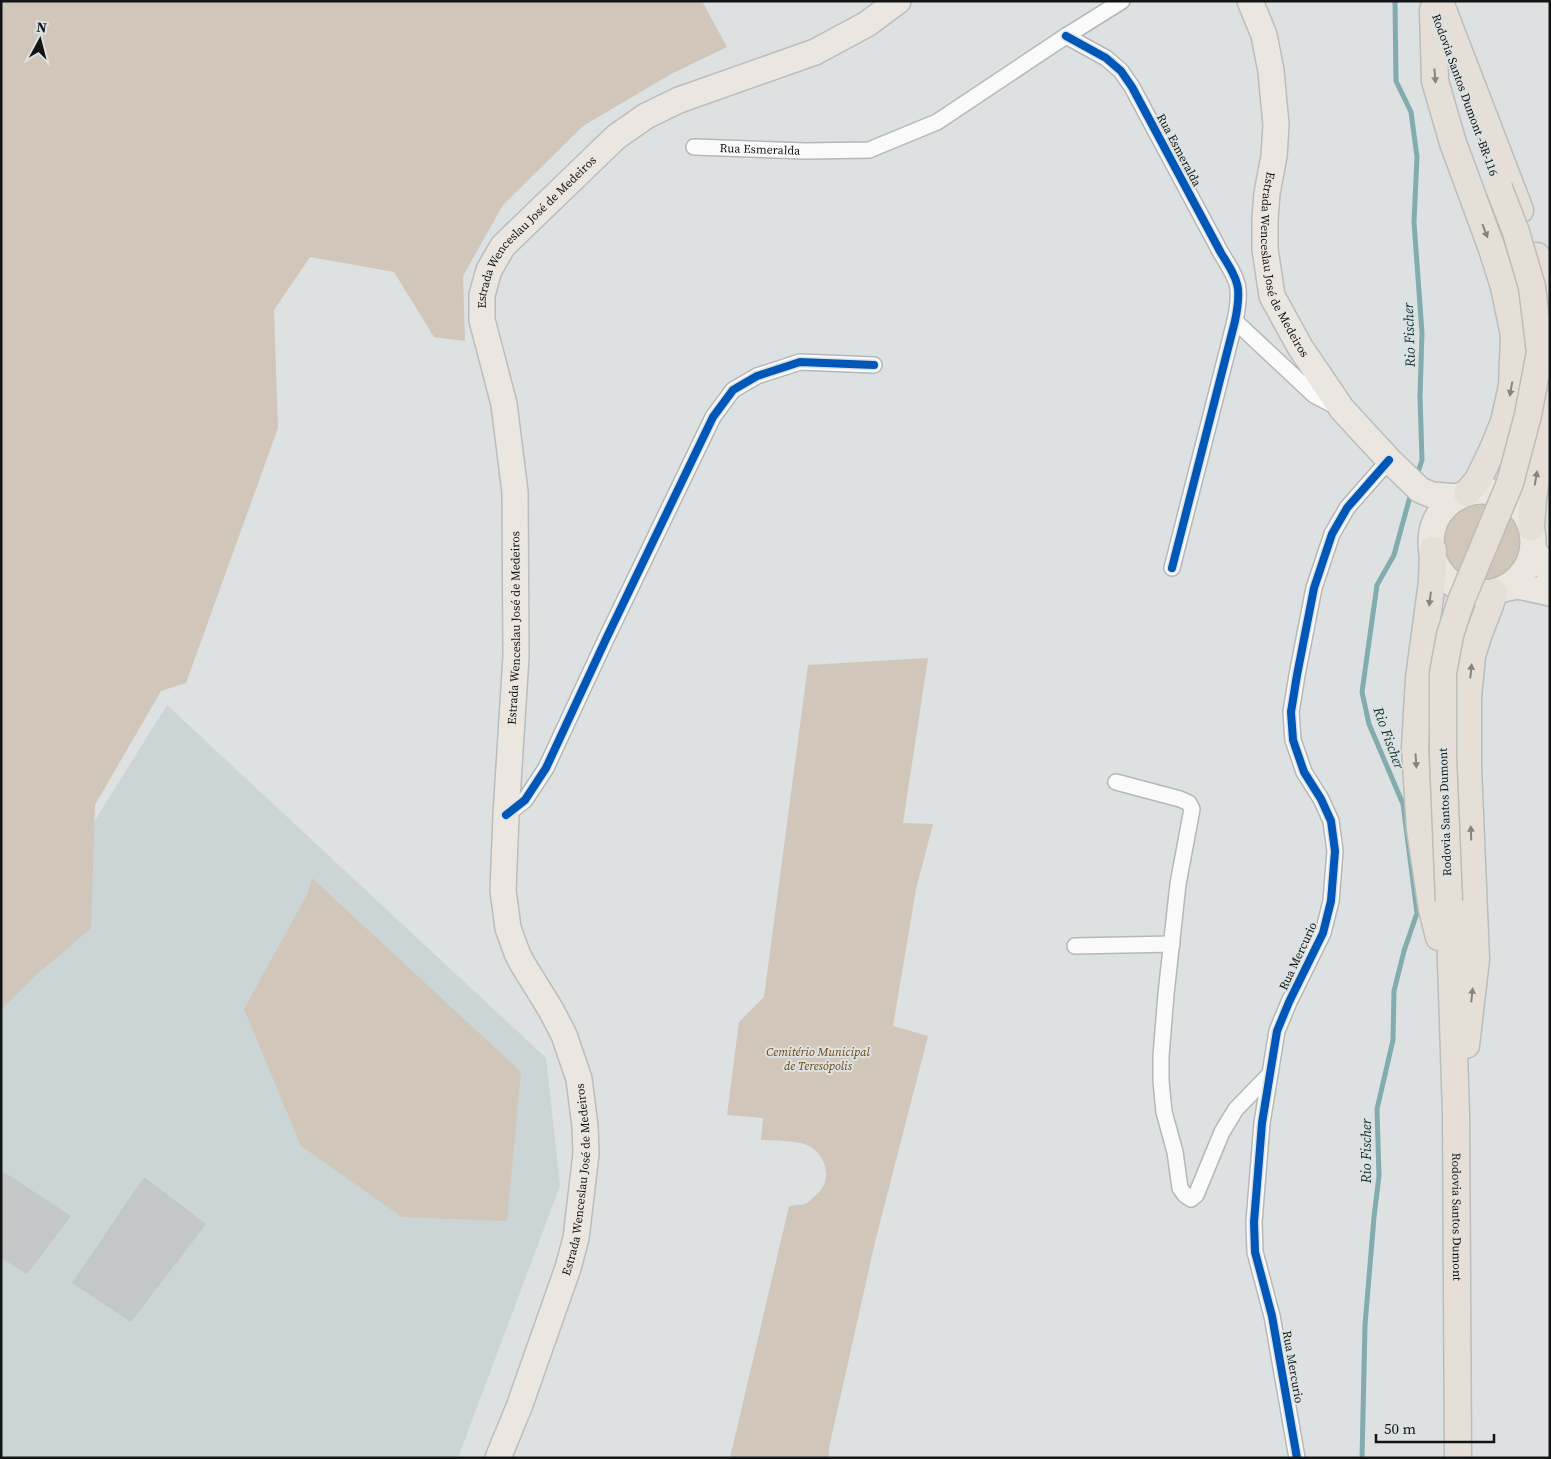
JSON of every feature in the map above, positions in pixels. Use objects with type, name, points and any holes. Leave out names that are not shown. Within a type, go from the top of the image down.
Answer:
[{"type":"highway","name":"Rodovia Santos Dumont -BR-116","points":[[1435,4],[1463,95],[1499,188]]},
{"type":"highway","points":[[1435,4],[1521,212],[1537,257],[1550,311]]},
{"type":"highway","points":[[1435,4],[1435,81],[1453,143],[1504,287],[1514,335],[1512,386],[1504,422],[1478,480],[1463,495]]},
{"type":"highway","name":"Rodovia Santos Dumont","points":[[1458,1458],[1456,1113],[1442,756],[1442,673],[1450,635],[1461,601],[1510,483],[1528,415],[1540,352],[1532,287],[1516,232],[1499,188]]},
{"type":"highway","points":[[1532,538],[1533,498],[1550,404]]},
{"type":"highway","points":[[1432,542],[1432,582],[1419,678],[1415,748],[1420,829],[1432,909],[1451,987]]},
{"type":"highway","points":[[1456,1113],[1476,959],[1468,767],[1468,697],[1472,656],[1490,605],[1498,590]]},
{"type":"main road","name":"Estrada Wenceslau José de Medeiros","points":[[498,1458],[519,1408],[568,1268],[576,1238],[586,1154],[583,1100],[579,1079],[564,1035],[552,1010],[522,963],[508,928],[503,891],[516,656],[515,492],[504,404],[482,320],[482,295],[489,270],[503,246],[616,137],[646,116],[679,100],[815,52],[867,24],[898,1]]},
{"type":"main road","name":"Estrada Wenceslau José de Medeiros","points":[[1250,1],[1264,35],[1271,71],[1276,125],[1274,156],[1267,193],[1265,225],[1265,249],[1272,296],[1300,347],[1342,409],[1407,477]]},
{"type":"main road","points":[[1407,477],[1432,495],[1463,495]]},
{"type":"main road","points":[[1407,477],[1421,502],[1441,570],[1454,584],[1476,593],[1486,594],[1513,584],[1526,570],[1531,560],[1532,538]]},
{"type":"main road","points":[[1432,542],[1437,517],[1446,507],[1463,495],[1475,491],[1501,494],[1515,502],[1521,510],[1532,538],[1550,573]]},
{"type":"main road","points":[[1498,590],[1518,586],[1550,593]]},
{"type":"street","name":"Rua Esmeralda","points":[[694,147],[806,152],[869,150],[937,122],[1122,1]]},
{"type":"street","name":"Rua Esmeralda","points":[[1066,36],[1106,58],[1121,71],[1132,87],[1220,253],[1234,274],[1238,286],[1239,300],[1236,321],[1172,568]]},
{"type":"street","points":[[1236,321],[1314,395],[1342,409]]},
{"type":"street","points":[[506,815],[525,800],[546,768],[713,418],[733,390],[757,376],[800,362],[874,364]]},
{"type":"street","name":"Rua Mercurio","points":[[1297,1458],[1272,1316],[1255,1252],[1254,1222],[1262,1123],[1277,1031],[1322,934],[1332,901],[1335,852],[1331,822],[1321,799],[1304,772],[1293,740],[1291,712],[1314,588],[1332,534],[1347,508],[1407,477]]},
{"type":"street","points":[[1116,782],[1180,799],[1189,803],[1192,809],[1180,875],[1166,994],[1161,1056],[1164,1112],[1175,1152],[1180,1188],[1191,1199],[1196,1195],[1222,1132],[1236,1109],[1269,1075]]},
{"type":"street","points":[[1075,946],[1172,944]]},
{"type":"shaded area","points":[[167,705],[546,1058],[560,1186],[458,1458],[1,1458],[1,971]]},
{"type":"green space","points":[[1,1],[702,1],[727,47],[671,74],[583,126],[503,205],[463,276],[465,341],[434,337],[394,272],[310,257],[274,310],[278,428],[186,683],[161,691],[95,805],[91,928],[35,976],[1,1010]]},
{"type":"green space","points":[[1476,503],[1489,504],[1459,578],[1449,569],[1444,558],[1442,547],[1443,535],[1447,524],[1454,515]]},
{"type":"green space","points":[[1507,511],[1518,522],[1522,533],[1523,547],[1519,562],[1509,575],[1484,586],[1477,585]]},
{"type":"green space","name":"Cemitério Municipal de Teresópolis","points":[[928,658],[903,823],[933,824],[916,889],[893,1026],[928,1036],[875,1242],[829,1448],[829,1458],[730,1458],[789,1206],[806,1204],[820,1190],[825,1183],[826,1177],[823,1160],[811,1147],[794,1142],[761,1140],[763,1118],[727,1115],[739,1022],[764,997],[808,665]]},
{"type":"green space","points":[[312,878],[521,1072],[507,1221],[402,1217],[301,1146],[244,1009],[308,893]]},
{"type":"building","points":[[1,1170],[71,1216],[27,1274],[1,1258]]},
{"type":"building","points":[[144,1177],[206,1224],[131,1322],[72,1283]]},
{"type":"waterway","name":"Rio Fischer","points":[[1395,1],[1396,81],[1411,112],[1417,157],[1414,222],[1422,333],[1420,396],[1422,460],[1417,475]]},
{"type":"waterway","name":"Rio Fischer","points":[[1362,1458],[1365,1325],[1379,1176],[1377,1109],[1393,1040],[1394,991],[1404,951],[1417,913],[1403,804],[1369,724],[1362,692],[1377,585],[1394,555],[1411,493]]},
{"type":"cycle path","points":[[1066,36],[1106,58],[1121,71],[1132,87],[1232,271],[1237,285],[1238,300],[1235,321],[1172,568]]},
{"type":"cycle path","points":[[506,815],[525,800],[546,768],[713,417],[733,390],[757,376],[800,362],[874,365]]},
{"type":"cycle path","points":[[1297,1458],[1272,1316],[1255,1252],[1254,1222],[1262,1123],[1277,1031],[1323,933],[1331,901],[1335,851],[1331,821],[1321,799],[1304,772],[1293,740],[1291,712],[1314,588],[1332,534],[1347,508],[1389,460]]}]
